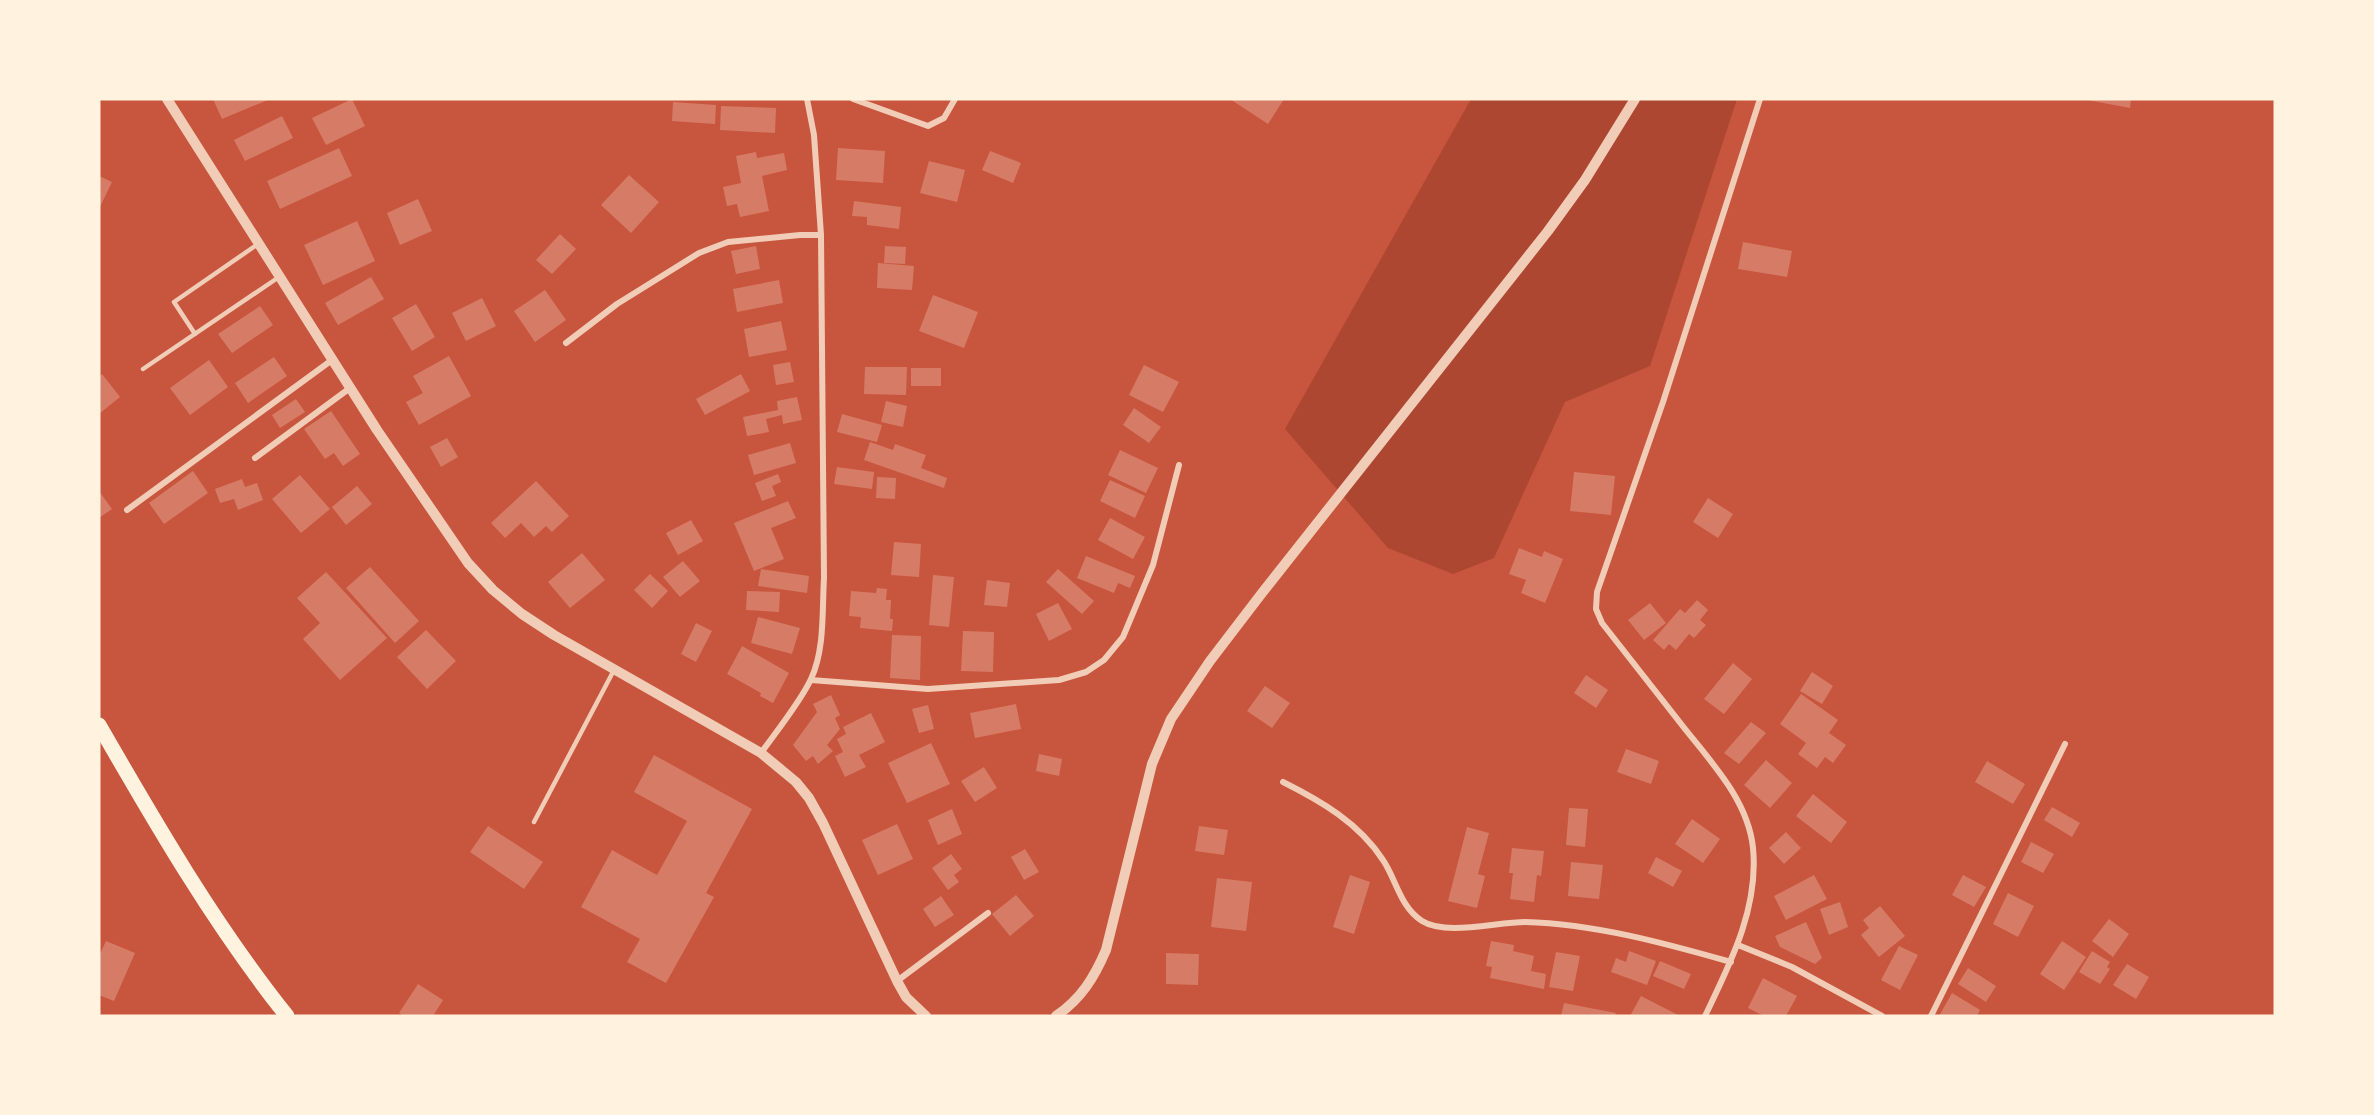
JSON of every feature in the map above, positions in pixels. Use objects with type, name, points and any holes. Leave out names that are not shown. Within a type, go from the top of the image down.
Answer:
[{"type":"main road","points":[[99,725],[179,860],[243,958],[287,1016]]},
{"type":"street","points":[[167,99],[350,388],[468,563],[493,590],[522,614],[780,766],[809,798],[824,823],[897,981],[906,997],[926,1016]]},
{"type":"street","points":[[761,753],[811,680],[817,662],[821,630],[824,578],[821,235],[814,135],[807,99]]},
{"type":"street","points":[[853,99],[928,126],[944,118],[955,99]]},
{"type":"street","points":[[1056,1016],[1081,995],[1094,976],[1106,950],[1152,764],[1171,719],[1210,661],[1262,593],[1548,231],[1585,180],[1635,99]]},
{"type":"street","points":[[1705,1016],[1738,945],[1748,910],[1753,876],[1753,847],[1747,820],[1725,780],[1602,623],[1596,609],[1597,592],[1663,402],[1760,99]]},
{"type":"street","points":[[566,343],[617,304],[699,253],[728,242],[821,235]]},
{"type":"street","points":[[127,510],[332,360]]},
{"type":"street","points":[[255,458],[350,388]]},
{"type":"street","points":[[811,680],[928,689],[1059,680],[1086,672],[1104,660],[1123,637],[1153,565],[1179,465]]},
{"type":"street","points":[[1931,1016],[2066,744]]},
{"type":"street","points":[[1283,782],[1310,796],[1363,834],[1384,861],[1409,909],[1421,921],[1439,928],[1504,922],[1565,925],[1643,938],[1731,962]]},
{"type":"street","points":[[897,981],[988,913]]},
{"type":"street","points":[[1738,945],[1792,967],[1882,1016]]},
{"type":"lane","points":[[195,334],[174,302],[258,244]]},
{"type":"lane","points":[[143,369],[279,278]]},
{"type":"lane","points":[[534,822],[614,669]]},
{"type":"shaded area","points":[[1471,99],[1737,99],[1650,366],[1565,402],[1494,558],[1453,574],[1388,548],[1285,429]]},
{"type":"building","points":[[213,99],[270,99],[222,119]]},
{"type":"building","points":[[352,99],[365,126],[326,145],[312,118]]},
{"type":"building","points":[[1230,99],[1284,99],[1268,124]]},
{"type":"building","points":[[2082,99],[2131,99],[2130,108]]},
{"type":"building","points":[[673,102],[716,105],[715,124],[672,121]]},
{"type":"building","points":[[721,106],[776,108],[775,133],[720,130]]},
{"type":"building","points":[[282,116],[293,138],[245,161],[234,140]]},
{"type":"building","points":[[339,148],[352,176],[280,209],[267,181]]},
{"type":"building","points":[[838,148],[885,151],[883,183],[836,180]]},
{"type":"building","points":[[990,151],[1021,163],[1013,183],[982,170]]},
{"type":"building","points":[[756,152],[757,158],[784,153],[787,170],[762,176],[769,211],[740,217],[737,204],[727,206],[723,187],[741,183],[736,156]]},
{"type":"building","points":[[929,161],[965,170],[957,202],[920,193]]},
{"type":"building","points":[[629,175],[659,202],[631,233],[601,205]]},
{"type":"building","points":[[99,176],[112,182],[99,209]]},
{"type":"building","points":[[418,199],[432,231],[400,245],[387,213]]},
{"type":"building","points":[[854,201],[901,207],[899,229],[867,225],[867,217],[852,216]]},
{"type":"building","points":[[357,221],[375,261],[323,285],[304,245]]},
{"type":"building","points":[[560,234],[576,249],[552,274],[536,260]]},
{"type":"building","points":[[1743,242],[1792,251],[1787,277],[1738,269]]},
{"type":"building","points":[[756,246],[760,269],[736,274],[731,251]]},
{"type":"building","points":[[885,246],[906,247],[905,264],[884,263]]},
{"type":"building","points":[[878,263],[914,266],[912,290],[877,288]]},
{"type":"building","points":[[371,277],[384,299],[338,325],[325,303]]},
{"type":"building","points":[[779,280],[783,303],[737,312],[733,289]]},
{"type":"building","points":[[545,290],[566,320],[535,342],[514,311]]},
{"type":"building","points":[[933,295],[978,312],[964,348],[919,331]]},
{"type":"building","points":[[482,298],[496,326],[466,341],[452,313]]},
{"type":"building","points":[[416,304],[435,337],[412,351],[392,318]]},
{"type":"building","points":[[260,306],[273,325],[232,353],[218,334]]},
{"type":"building","points":[[781,321],[787,350],[749,357],[744,329]]},
{"type":"building","points":[[449,356],[471,396],[419,425],[406,402],[423,393],[413,376]]},
{"type":"building","points":[[274,357],[287,376],[248,403],[235,383]]},
{"type":"building","points":[[209,360],[228,387],[190,415],[170,388]]},
{"type":"building","points":[[790,362],[794,382],[776,385],[773,365]]},
{"type":"building","points":[[1144,365],[1179,382],[1163,412],[1129,395]]},
{"type":"building","points":[[865,367],[907,367],[906,395],[864,394]]},
{"type":"building","points":[[911,368],[941,368],[941,386],[911,386]]},
{"type":"building","points":[[102,374],[120,397],[99,414],[99,377]]},
{"type":"building","points":[[741,374],[750,391],[705,415],[696,399]]},
{"type":"building","points":[[797,397],[802,420],[783,424],[782,415],[766,419],[769,432],[747,436],[743,417],[778,410],[777,401]]},
{"type":"building","points":[[296,399],[305,412],[280,428],[272,415]]},
{"type":"building","points":[[886,401],[907,406],[903,427],[881,422]]},
{"type":"building","points":[[1134,408],[1161,427],[1149,443],[1123,425]]},
{"type":"building","points":[[331,411],[360,454],[343,466],[334,453],[325,459],[304,429]]},
{"type":"building","points":[[842,414],[882,425],[877,442],[837,432]]},
{"type":"building","points":[[447,438],[458,457],[441,467],[430,447]]},
{"type":"building","points":[[870,442],[893,450],[895,444],[926,455],[921,468],[947,478],[944,488],[864,460]]},
{"type":"building","points":[[790,443],[796,463],[754,475],[748,455]]},
{"type":"building","points":[[1120,450],[1158,468],[1146,493],[1108,475]]},
{"type":"building","points":[[837,467],[874,472],[872,489],[834,484]]},
{"type":"building","points":[[193,471],[208,493],[164,524],[149,503]]},
{"type":"building","points":[[1574,472],[1615,476],[1611,515],[1570,511]]},
{"type":"building","points":[[778,474],[781,482],[772,486],[776,496],[762,501],[755,483]]},
{"type":"building","points":[[300,475],[330,509],[301,533],[272,499]]},
{"type":"building","points":[[877,477],[896,478],[895,499],[876,498]]},
{"type":"building","points":[[242,479],[245,487],[257,483],[263,500],[238,510],[234,499],[220,503],[215,489]]},
{"type":"building","points":[[1110,480],[1145,496],[1135,518],[1100,501]]},
{"type":"building","points":[[536,481],[569,516],[552,532],[546,526],[534,537],[521,523],[505,538],[491,523]]},
{"type":"building","points":[[357,486],[372,504],[346,525],[332,507]]},
{"type":"building","points":[[99,491],[112,509],[99,518]]},
{"type":"building","points":[[1708,498],[1733,514],[1718,538],[1693,522]]},
{"type":"building","points":[[788,501],[796,518],[771,528],[784,559],[754,571],[734,523]]},
{"type":"building","points":[[1110,518],[1145,537],[1133,559],[1098,540]]},
{"type":"building","points":[[691,520],[703,541],[678,555],[666,533]]},
{"type":"building","points":[[894,542],[921,544],[919,577],[891,575]]},
{"type":"building","points":[[1519,548],[1542,557],[1544,551],[1563,559],[1545,603],[1521,593],[1526,580],[1509,574]]},
{"type":"building","points":[[582,553],[605,580],[570,608],[548,582]]},
{"type":"building","points":[[1086,556],[1135,576],[1130,588],[1118,583],[1114,593],[1077,578]]},
{"type":"building","points":[[683,561],[700,581],[680,597],[663,577]]},
{"type":"building","points":[[370,567],[419,621],[395,643],[346,588]]},
{"type":"building","points":[[761,569],[809,576],[807,593],[758,586]]},
{"type":"building","points":[[1058,569],[1094,601],[1082,614],[1046,582]]},
{"type":"building","points":[[326,572],[387,638],[340,680],[303,639],[320,623],[297,598]]},
{"type":"building","points":[[650,574],[668,591],[652,608],[634,590]]},
{"type":"building","points":[[933,575],[954,577],[949,627],[929,625]]},
{"type":"building","points":[[987,580],[1010,583],[1007,607],[984,605]]},
{"type":"building","points":[[877,588],[887,589],[886,600],[891,600],[892,631],[860,628],[861,617],[849,616],[851,591],[876,593]]},
{"type":"building","points":[[747,591],[780,592],[779,612],[746,610]]},
{"type":"building","points":[[1697,600],[1708,610],[1700,620],[1706,625],[1694,638],[1689,634],[1676,650],[1669,644],[1664,650],[1653,640],[1680,609],[1685,613]]},
{"type":"building","points":[[1058,603],[1072,629],[1049,641],[1036,614]]},
{"type":"building","points":[[1650,603],[1666,623],[1644,640],[1628,620]]},
{"type":"building","points":[[758,617],[800,628],[792,654],[751,643]]},
{"type":"building","points":[[696,623],[712,631],[696,662],[681,654]]},
{"type":"building","points":[[426,630],[456,661],[427,689],[397,657]]},
{"type":"building","points":[[963,631],[994,632],[993,672],[961,671]]},
{"type":"building","points":[[892,635],[921,636],[920,680],[890,678]]},
{"type":"building","points":[[742,646],[789,673],[773,703],[760,696],[761,693],[727,674]]},
{"type":"building","points":[[1733,663],[1752,679],[1724,714],[1704,699]]},
{"type":"building","points":[[1812,672],[1833,686],[1822,704],[1800,691]]},
{"type":"building","points":[[1586,675],[1608,690],[1596,708],[1574,693]]},
{"type":"building","points":[[1265,686],[1290,703],[1272,728],[1247,711]]},
{"type":"building","points":[[1801,694],[1838,720],[1829,733],[1846,745],[1833,763],[1825,757],[1817,768],[1798,754],[1806,743],[1780,724]]},
{"type":"building","points":[[831,695],[840,715],[835,718],[840,729],[827,745],[833,751],[818,764],[813,756],[806,761],[793,745],[817,712],[813,704]]},
{"type":"building","points":[[1016,704],[1021,729],[975,738],[970,713]]},
{"type":"building","points":[[928,705],[934,729],[919,733],[912,709]]},
{"type":"building","points":[[871,713],[885,742],[859,755],[866,767],[845,777],[835,756],[843,752],[837,739],[846,734],[843,727]]},
{"type":"building","points":[[1751,722],[1766,733],[1739,764],[1724,753]]},
{"type":"building","points":[[931,743],[950,784],[907,803],[888,763]]},
{"type":"building","points":[[1626,749],[1659,761],[1651,784],[1617,772]]},
{"type":"building","points":[[1039,754],[1062,759],[1059,776],[1036,771]]},
{"type":"building","points":[[654,755],[752,809],[706,893],[714,897],[666,983],[627,962],[640,939],[581,907],[612,850],[657,875],[687,821],[634,792]]},
{"type":"building","points":[[1766,760],[1792,783],[1770,808],[1744,785]]},
{"type":"building","points":[[1987,761],[2025,784],[2013,804],[1975,782]]},
{"type":"building","points":[[984,767],[997,788],[975,802],[961,781]]},
{"type":"building","points":[[1813,794],[1847,822],[1831,843],[1796,816]]},
{"type":"building","points":[[2052,807],[2080,823],[2072,837],[2044,820]]},
{"type":"building","points":[[1569,808],[1588,809],[1585,847],[1566,845]]},
{"type":"building","points":[[952,809],[962,834],[938,845],[928,820]]},
{"type":"building","points":[[1692,819],[1720,839],[1703,863],[1675,844]]},
{"type":"building","points":[[897,824],[913,859],[878,875],[862,840]]},
{"type":"building","points":[[488,826],[543,862],[524,889],[470,852]]},
{"type":"building","points":[[1199,826],[1228,830],[1224,855],[1195,851]]},
{"type":"building","points":[[1467,827],[1489,833],[1478,874],[1485,876],[1477,908],[1448,901]]},
{"type":"building","points":[[1786,832],[1801,848],[1784,864],[1769,848]]},
{"type":"building","points":[[2031,842],[2054,854],[2043,873],[2021,862]]},
{"type":"building","points":[[1512,848],[1544,851],[1541,876],[1537,875],[1534,902],[1510,899],[1513,873],[1509,873]]},
{"type":"building","points":[[1025,849],[1039,872],[1024,880],[1011,857]]},
{"type":"building","points":[[951,854],[962,869],[954,875],[959,882],[948,890],[932,868]]},
{"type":"building","points":[[1656,857],[1682,871],[1673,887],[1648,873]]},
{"type":"building","points":[[1571,862],[1603,865],[1599,899],[1568,896]]},
{"type":"building","points":[[1350,875],[1370,882],[1354,934],[1333,927]]},
{"type":"building","points":[[1814,875],[1827,899],[1786,920],[1774,896]]},
{"type":"building","points":[[1963,875],[1986,887],[1974,907],[1952,895]]},
{"type":"building","points":[[1217,878],[1252,882],[1246,931],[1211,927]]},
{"type":"building","points":[[2008,893],[2034,906],[2018,937],[1993,924]]},
{"type":"building","points":[[1016,895],[1034,916],[1010,936],[992,914]]},
{"type":"building","points":[[941,896],[954,915],[935,927],[923,909]]},
{"type":"building","points":[[1840,902],[1848,927],[1829,935],[1820,909]]},
{"type":"building","points":[[1880,906],[1905,936],[1879,957],[1861,935],[1869,928],[1863,920]]},
{"type":"building","points":[[2109,919],[2129,934],[2113,957],[2092,941]]},
{"type":"building","points":[[1806,922],[1822,958],[1815,964],[1780,947],[1775,936]]},
{"type":"building","points":[[106,941],[135,953],[114,1001],[99,995],[99,956]]},
{"type":"building","points":[[1491,941],[1514,945],[1513,951],[1534,956],[1531,971],[1546,974],[1544,989],[1490,978],[1492,967],[1486,966]]},
{"type":"building","points":[[2062,941],[2086,957],[2064,990],[2040,974]]},
{"type":"building","points":[[1899,946],[1918,955],[1900,990],[1881,980]]},
{"type":"building","points":[[1629,951],[1656,961],[1647,985],[1611,972],[1616,958],[1626,962]]},
{"type":"building","points":[[2092,951],[2110,962],[2107,967],[2110,969],[2100,984],[2079,972]]},
{"type":"building","points":[[1556,952],[1580,956],[1573,991],[1549,987]]},
{"type":"building","points":[[1166,953],[1199,954],[1198,985],[1166,984]]},
{"type":"building","points":[[1660,961],[1691,974],[1684,989],[1653,976]]},
{"type":"building","points":[[2127,964],[2149,977],[2136,999],[2113,985]]},
{"type":"building","points":[[1968,968],[1996,986],[1986,1002],[1958,984]]},
{"type":"building","points":[[1763,978],[1797,996],[1786,1016],[1764,1016],[1748,1008]]},
{"type":"building","points":[[418,984],[443,1000],[433,1016],[404,1016],[399,1013]]},
{"type":"building","points":[[1952,993],[1980,1010],[1977,1016],[1939,1016]]},
{"type":"building","points":[[1641,996],[1680,1016],[1630,1016]]},
{"type":"building","points":[[1564,1003],[1616,1013],[1615,1016],[1561,1016]]}]
